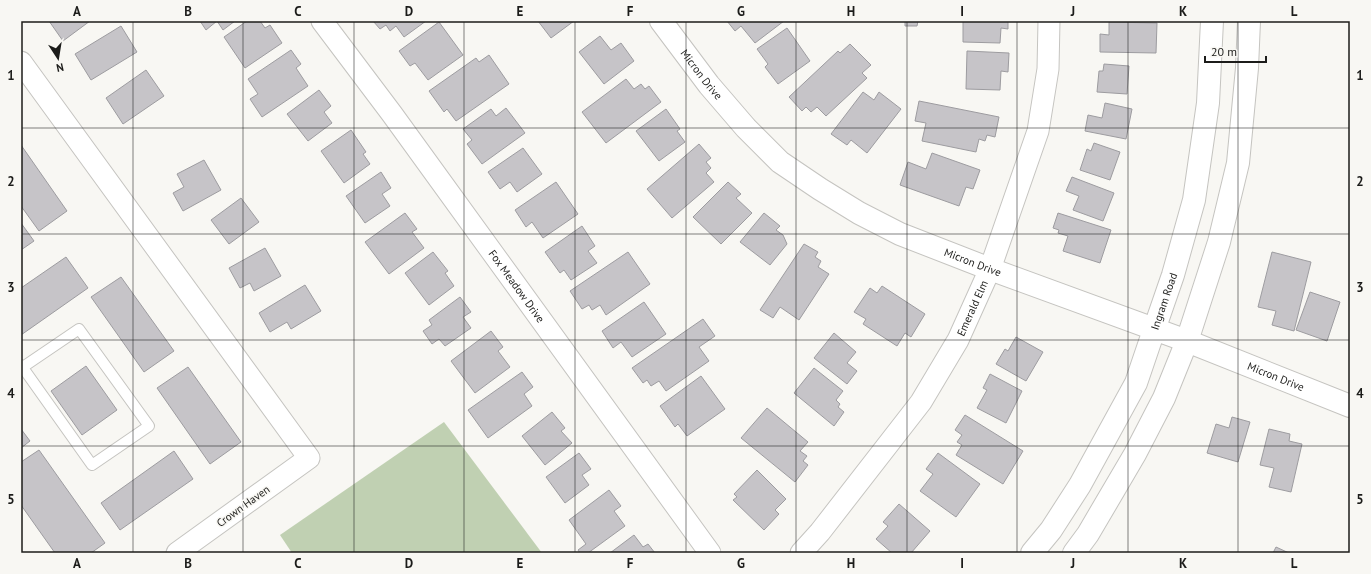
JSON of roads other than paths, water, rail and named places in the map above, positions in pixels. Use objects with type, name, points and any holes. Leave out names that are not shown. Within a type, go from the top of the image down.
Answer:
[{"type":"street","name":"Fox Meadow Drive","points":[[322,21],[392,114],[710,553]]},
{"type":"street","name":"Micron Drive","points":[[661,21],[709,85],[746,128],[780,162],[820,189],[873,220],[900,234],[990,269],[1187,341],[1350,406]]},
{"type":"street","name":"Emerald Elm","points":[[801,553],[820,532],[921,402],[958,340],[990,269],[1038,131],[1048,69],[1049,21]]},
{"type":"street","name":"Ingram Road","points":[[1032,553],[1050,530],[1080,485],[1136,383],[1154,330],[1194,200],[1208,103],[1212,21]]},
{"type":"street","points":[[1074,553],[1088,534],[1135,454],[1164,398],[1187,341],[1219,242],[1238,163],[1247,68],[1249,21]]},
{"type":"street","name":"Crown Haven","points":[[21,62],[308,458],[177,553]]},
{"type":"lane","points":[[79,329],[149,426],[92,465],[22,366],[79,329]]}]
